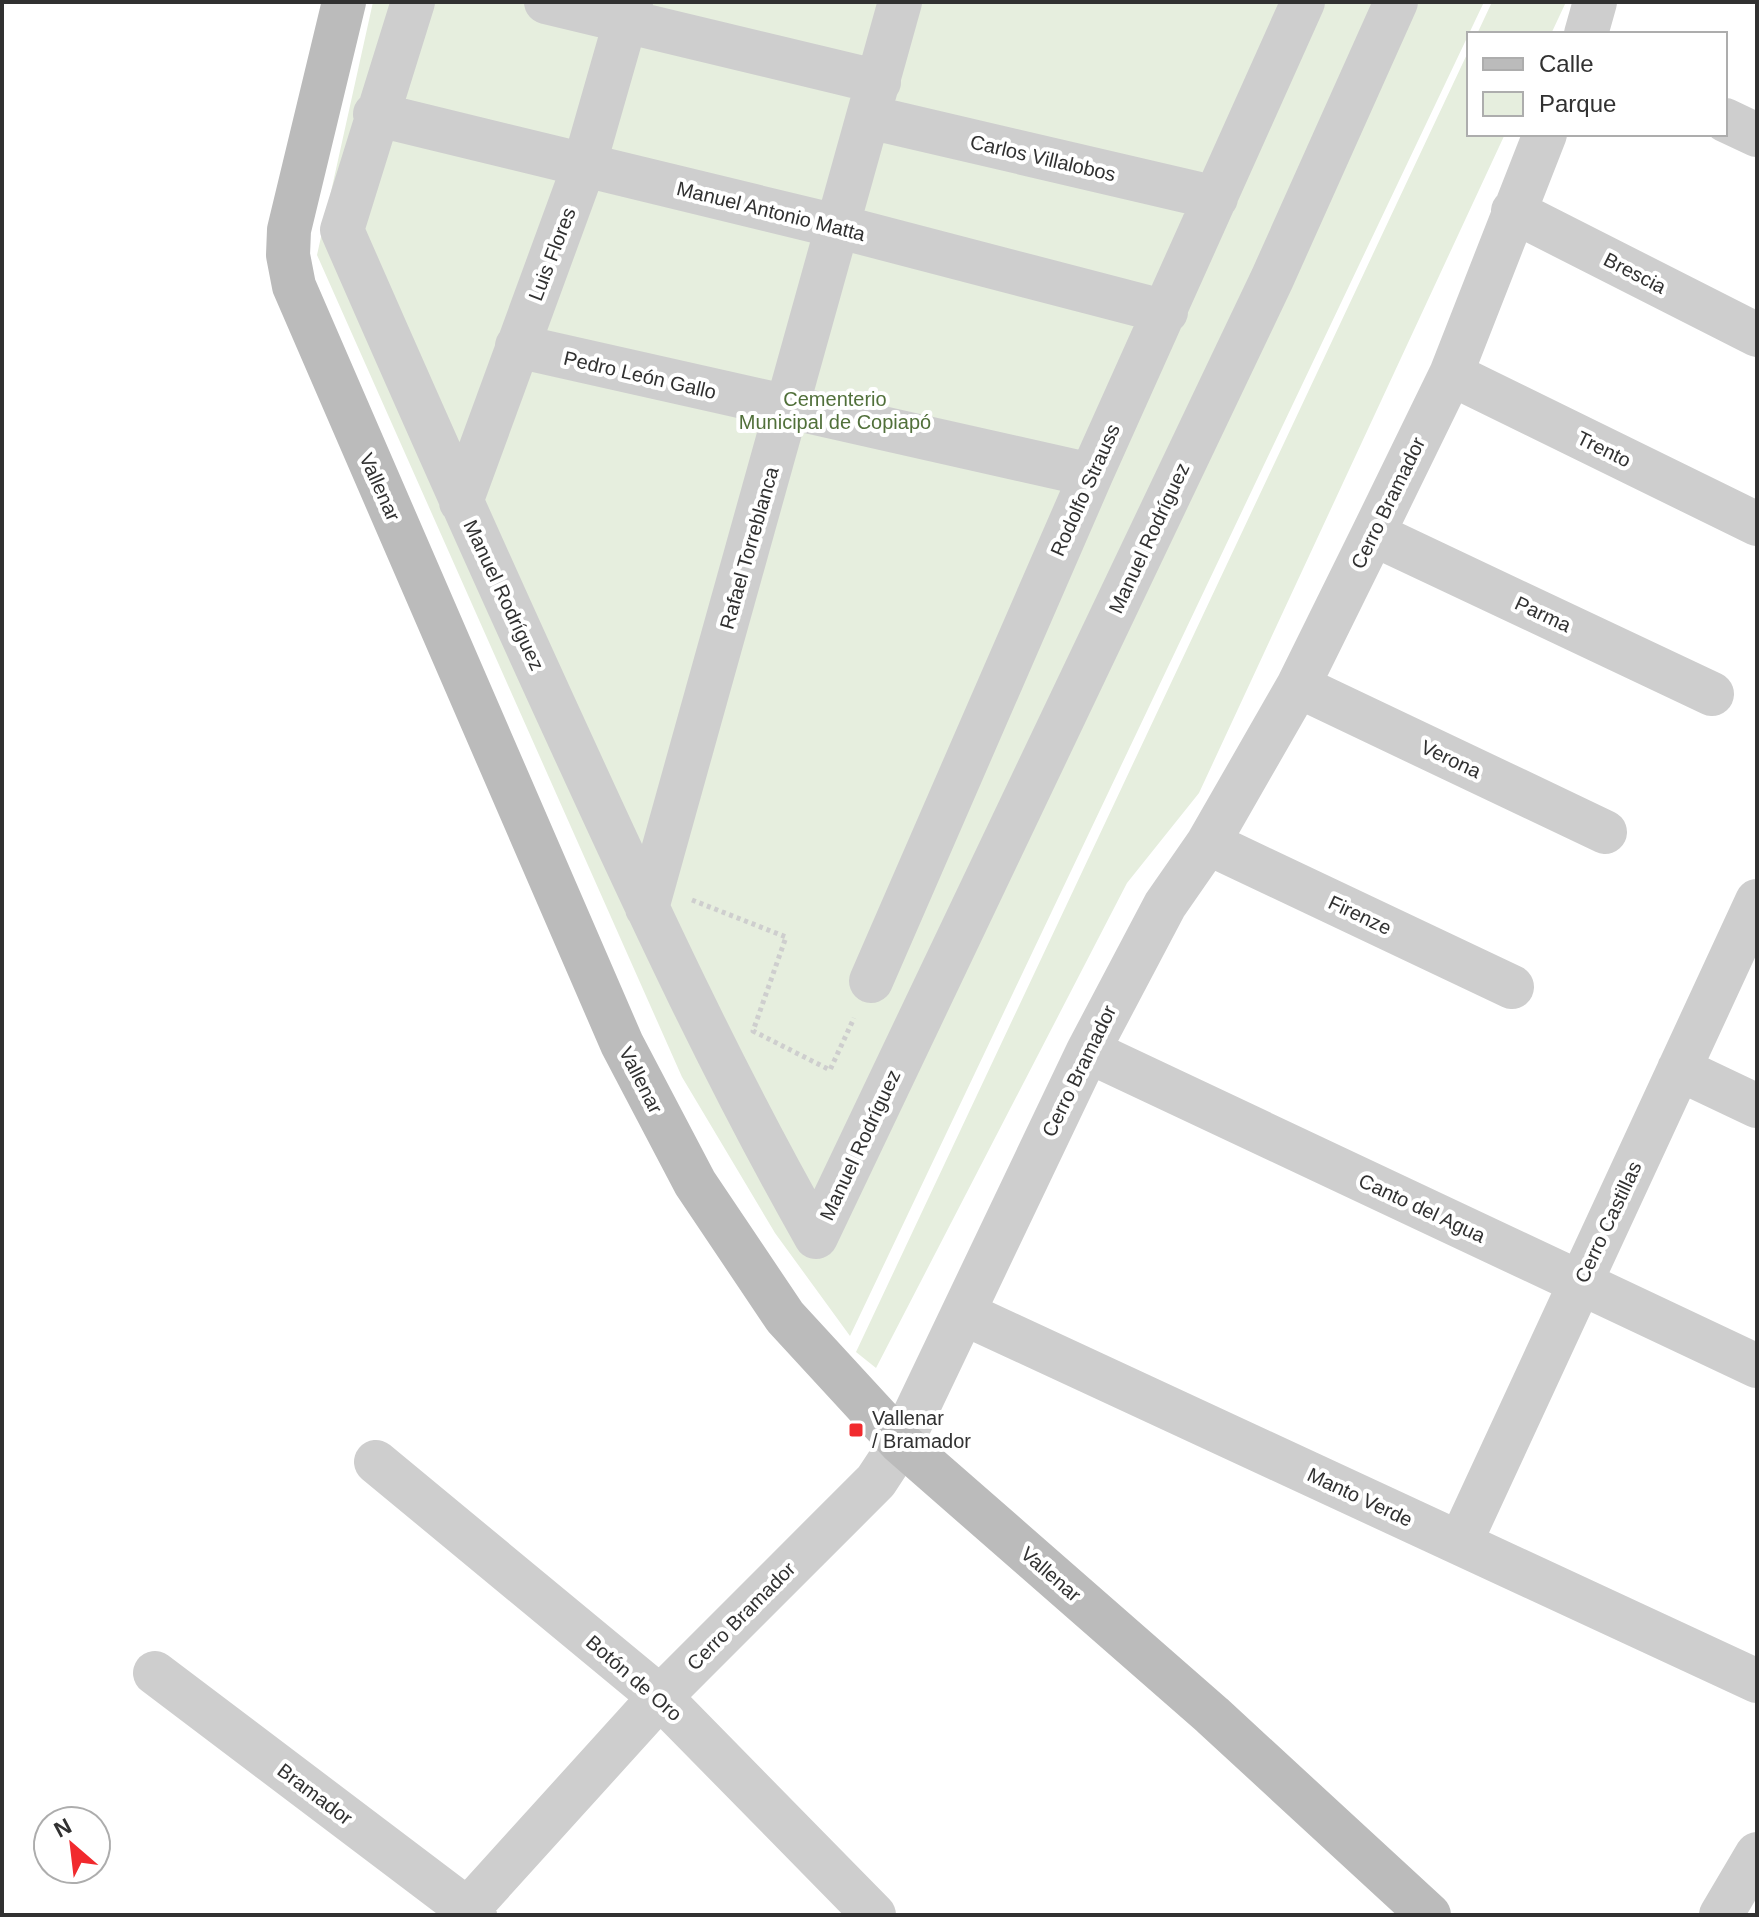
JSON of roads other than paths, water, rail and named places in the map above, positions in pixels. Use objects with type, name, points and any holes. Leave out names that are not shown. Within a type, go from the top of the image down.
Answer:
[{"type":"street","name":"Vallenar","points":[[344,2],[289,230],[288,255],[302,311],[622,1044],[695,1183],[785,1317],[901,1443],[1212,1715],[1416,1909]]},
{"type":"street","name":"Manuel Rodríguez","points":[[413,2],[375,114],[342,230],[461,502],[652,891],[746,1113],[816,1237],[1272,279],[1396,2]]},
{"type":"street","name":"Carlos Villalobos","points":[[546,2],[628,11],[874,100],[1216,198]]},
{"type":"street","name":"Rafael Torreblanca","points":[[652,891],[900,2]]},
{"type":"street","name":"Rodolfo Strauss","points":[[871,981],[1091,475],[1303,2]]},
{"type":"street","points":[[1587,32],[1595,2]]},
{"type":"street","name":"Luis Flores","points":[[461,502],[584,166],[628,11]]},
{"type":"street","name":"Manuel Antonio Matta","points":[[375,114],[836,226],[1166,312]]},
{"type":"street","points":[[1727,121],[1757,135]]},
{"type":"street","name":"Cerro Bramador","points":[[471,1912],[660,1697],[876,1481],[901,1443],[1088,1051],[1165,905],[1208,843],[1298,686],[1373,534],[1451,374],[1544,136]]},
{"type":"street","name":"Brescia","points":[[1513,211],[1757,335]]},
{"type":"street","name":"Pedro León Gallo","points":[[517,346],[788,410],[1091,475]]},
{"type":"street","name":"Trento","points":[[1451,374],[1757,524]]},
{"type":"street","name":"Parma","points":[[1373,534],[1712,694]]},
{"type":"street","name":"Verona","points":[[1298,686],[1605,832]]},
{"type":"street","name":"Firenze","points":[[1208,843],[1512,987]]},
{"type":"street","name":"Cerro Castillas","points":[[1460,1543],[1757,901]]},
{"type":"street","name":"Canto del Agua","points":[[1088,1051],[1757,1366]]},
{"type":"street","points":[[1679,1069],[1757,1106]]},
{"type":"street","name":"Manto Verde","points":[[963,1313],[1757,1681]]},
{"type":"street","name":"Botón de Oro","points":[[376,1462],[660,1697],[874,1915]]},
{"type":"street","name":"Bramador","points":[[155,1673],[471,1912]]},
{"type":"street","points":[[1721,1915],[1757,1854]]},
{"type":"place","name":"Vallenar / Bramador","points":[[856,1430]]},
{"type":"park label","name":"Cementerio Municipal de Copiapó","points":[[835,410]]}]
